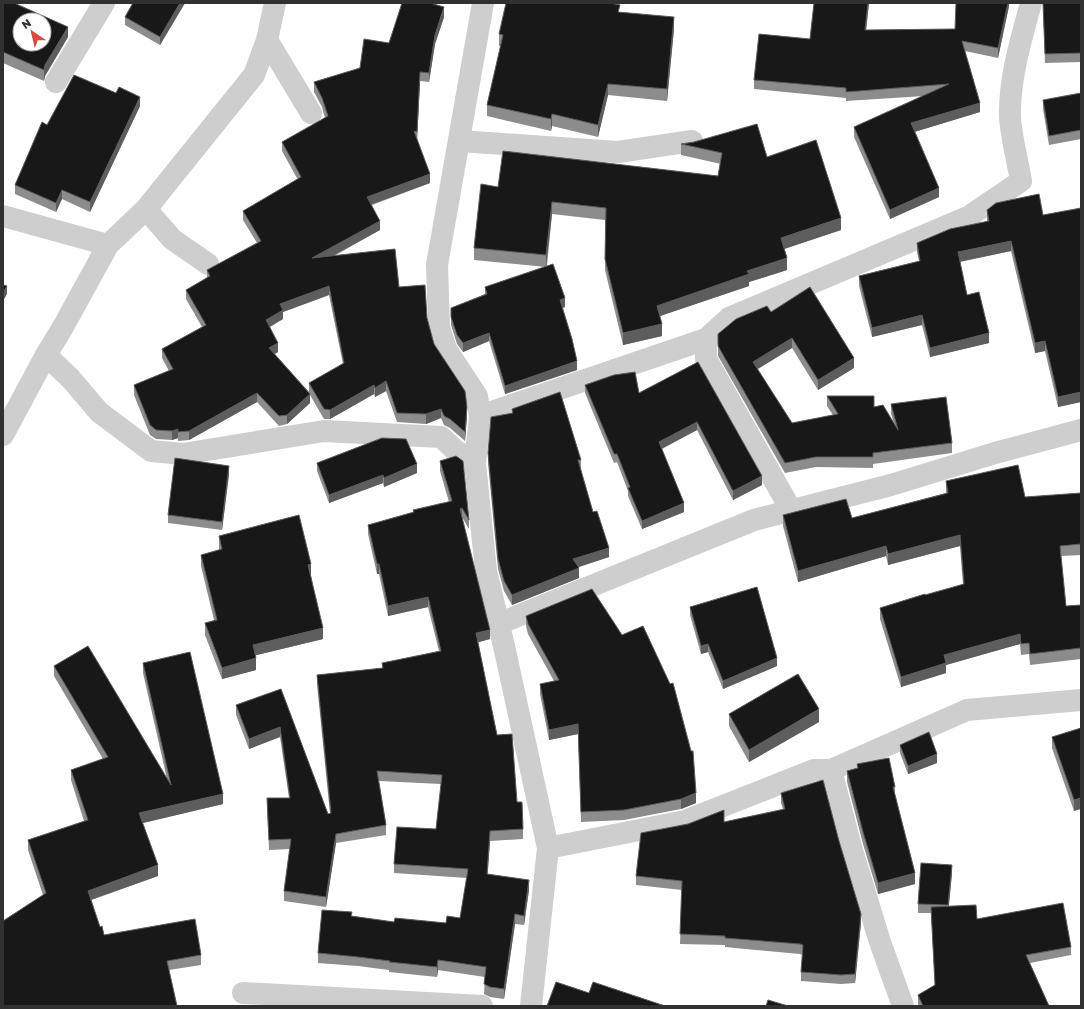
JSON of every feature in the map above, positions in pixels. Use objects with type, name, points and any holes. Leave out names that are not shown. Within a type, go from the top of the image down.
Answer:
[{"type":"street","points":[[56,82],[104,3]]},
{"type":"street","points":[[3,436],[46,355],[63,328],[108,245],[146,209],[254,75],[267,40],[275,3]]},
{"type":"street","points":[[483,3],[437,265],[439,327],[446,349],[477,396],[480,416],[475,463],[486,571],[548,848],[530,1006]]},
{"type":"street","points":[[480,416],[706,339],[729,318],[968,217],[1021,181],[1010,119],[1011,94],[1019,46],[1031,3]]},
{"type":"street","points":[[267,40],[312,113]]},
{"type":"street","points":[[459,141],[618,152],[692,141]]},
{"type":"street","points":[[146,209],[172,239],[208,264]]},
{"type":"street","points":[[3,216],[108,245]]},
{"type":"street","points":[[706,339],[706,359],[791,510]]},
{"type":"street","points":[[46,355],[71,379],[99,412],[151,451],[183,454],[324,431],[441,437],[455,450],[475,463]]},
{"type":"street","points":[[498,624],[754,520],[890,485],[995,453],[1081,430]]},
{"type":"street","points":[[548,848],[685,821],[814,770],[831,770],[967,710],[1081,700]]},
{"type":"street","points":[[831,770],[851,847],[880,942],[903,1006]]},
{"type":"street","points":[[243,993],[482,1006]]},
{"type":"building","points":[[3,3],[14,3],[34,12],[12,12],[12,52],[52,52],[52,20],[68,27],[45,65],[44,70],[3,52]]},
{"type":"building","points":[[133,3],[180,3],[160,37],[125,17]]},
{"type":"building","points":[[402,3],[430,3],[444,7],[435,35],[429,73],[420,72],[417,132],[414,131],[430,174],[367,197],[380,221],[312,258],[395,249],[399,287],[425,285],[427,318],[434,344],[465,391],[467,407],[465,432],[450,419],[444,416],[441,409],[426,414],[397,413],[386,381],[375,388],[374,385],[330,410],[324,409],[309,383],[344,363],[329,286],[280,304],[283,310],[266,320],[278,343],[269,348],[310,394],[287,415],[279,416],[257,393],[189,431],[178,432],[178,429],[172,431],[156,430],[150,425],[134,385],[173,369],[162,349],[206,325],[186,290],[210,276],[207,270],[261,241],[243,211],[301,177],[282,142],[328,116],[322,98],[314,82],[360,68],[364,39],[389,43]]},
{"type":"building","points":[[506,3],[610,3],[620,5],[618,12],[674,17],[667,89],[608,84],[598,125],[552,114],[551,119],[487,105],[503,35],[499,34]]},
{"type":"building","points":[[814,3],[868,3],[865,30],[955,29],[956,3],[1008,3],[998,48],[962,41],[980,103],[911,123],[939,188],[890,210],[854,127],[949,84],[846,92],[846,88],[754,80],[759,34],[810,39]]},
{"type":"building","points":[[1043,3],[1081,3],[1081,53],[1045,54]]},
{"type":"building","points":[[74,75],[116,93],[119,87],[140,97],[90,202],[62,190],[56,203],[15,185],[42,122],[47,125]]},
{"type":"building","points":[[1081,93],[1081,130],[1049,136],[1043,100]]},
{"type":"building","points":[[757,124],[767,157],[816,140],[841,218],[781,238],[787,258],[747,271],[749,274],[657,306],[662,324],[623,333],[605,259],[606,208],[552,202],[546,255],[474,248],[481,184],[498,187],[503,151],[718,176],[722,153],[681,144],[694,142]]},
{"type":"building","points":[[1039,194],[1043,215],[1081,208],[1081,392],[1058,397],[1045,341],[1035,343],[1011,241],[958,252],[967,295],[979,292],[989,333],[930,348],[922,315],[872,328],[859,276],[920,261],[917,243],[950,229],[989,221],[987,210],[996,203]]},
{"type":"building","points":[[553,264],[565,298],[560,300],[577,361],[505,386],[489,333],[463,343],[457,335],[451,317],[451,308],[487,294],[485,287]]},
{"type":"building","points":[[3,285],[7,286],[3,293]]},
{"type":"building","points":[[810,287],[854,358],[818,380],[792,338],[753,362],[792,423],[838,414],[827,396],[874,396],[874,407],[883,405],[898,430],[891,404],[946,397],[952,443],[873,453],[873,457],[816,457],[785,463],[718,346],[718,334],[736,319],[767,306],[771,312]]},
{"type":"building","points":[[698,362],[762,476],[733,491],[697,422],[659,442],[684,503],[642,521],[628,488],[630,487],[617,454],[614,454],[585,385],[614,375],[635,372],[639,393]]},
{"type":"building","points":[[560,392],[581,460],[578,460],[593,512],[597,511],[609,548],[573,559],[579,568],[512,595],[504,581],[498,559],[488,453],[491,417],[513,413],[512,409]]},
{"type":"building","points":[[382,438],[406,439],[417,464],[384,478],[383,475],[329,495],[317,463]]},
{"type":"building","points":[[456,456],[463,461],[469,520],[462,508],[460,509],[490,630],[476,633],[497,735],[512,734],[517,802],[522,802],[523,829],[490,831],[487,874],[529,880],[524,916],[515,914],[504,989],[490,987],[484,984],[486,967],[438,960],[437,967],[318,953],[322,910],[352,912],[351,916],[394,922],[395,918],[446,923],[447,916],[460,918],[468,869],[394,864],[397,827],[436,829],[442,775],[377,771],[386,825],[336,834],[326,897],[284,891],[291,839],[269,840],[267,798],[290,798],[280,727],[249,739],[236,705],[281,689],[328,814],[331,813],[317,675],[383,668],[382,663],[441,651],[428,597],[388,606],[379,564],[377,564],[368,525],[414,512],[413,510],[452,501],[440,461]]},
{"type":"building","points":[[175,458],[229,466],[222,522],[168,515]]},
{"type":"building","points":[[1018,465],[1025,497],[1081,493],[1081,544],[1060,546],[1066,606],[1081,605],[1081,648],[1030,654],[1029,643],[1021,644],[1020,634],[944,655],[946,663],[901,677],[880,608],[964,584],[960,535],[888,554],[886,546],[798,571],[783,515],[846,499],[852,518],[948,493],[946,481]]},
{"type":"building","points":[[299,515],[311,564],[308,565],[323,628],[253,645],[256,658],[222,668],[205,623],[217,620],[201,555],[222,549],[219,536]]},
{"type":"building","points":[[757,587],[777,658],[723,681],[708,644],[701,646],[690,607]]},
{"type":"building","points":[[592,589],[622,635],[643,626],[670,684],[673,683],[691,751],[693,751],[696,793],[681,799],[624,810],[581,812],[578,724],[549,730],[540,684],[559,680],[528,624],[526,616]]},
{"type":"building","points":[[88,646],[171,785],[143,663],[190,652],[223,794],[139,813],[158,865],[88,891],[104,935],[195,919],[201,955],[167,961],[177,1006],[3,1006],[3,921],[46,893],[28,840],[88,820],[71,770],[108,757],[54,666]]},
{"type":"building","points":[[798,674],[819,709],[749,750],[729,714]]},
{"type":"building","points":[[1081,728],[1081,798],[1074,800],[1052,737]]},
{"type":"building","points":[[929,732],[937,754],[908,766],[900,745]]},
{"type":"building","points":[[889,758],[895,787],[893,787],[915,873],[878,883],[847,771],[858,768],[857,764]]},
{"type":"building","points":[[823,780],[839,841],[861,914],[855,974],[841,975],[801,972],[803,945],[800,944],[725,938],[725,936],[680,934],[682,881],[636,876],[641,833],[688,824],[724,810],[724,822],[785,809],[781,793]]},
{"type":"building","points":[[921,863],[952,865],[948,905],[918,904]]},
{"type":"building","points":[[1063,903],[1071,947],[1026,955],[1049,1006],[923,1006],[918,995],[935,985],[931,907],[976,905],[977,919]]},
{"type":"building","points":[[556,982],[589,993],[593,982],[665,1006],[547,1006]]},
{"type":"building","points":[[768,1000],[788,1006],[766,1006]]}]
